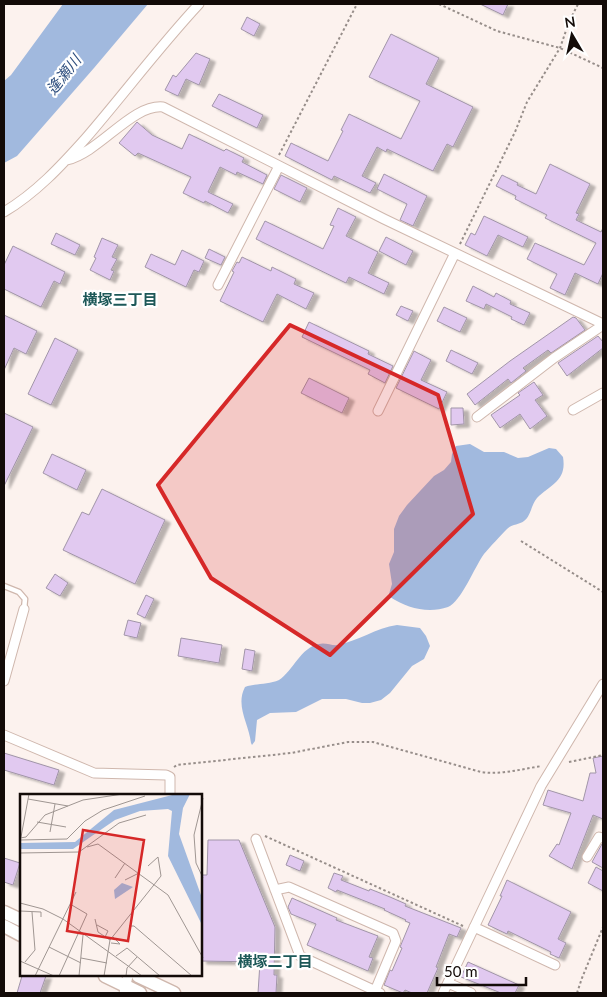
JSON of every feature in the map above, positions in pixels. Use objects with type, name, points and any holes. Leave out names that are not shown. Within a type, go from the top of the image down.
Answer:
[{"type":"street","points":[[4,212],[52,176],[67,160],[199,4]]},
{"type":"street","points":[[67,160],[82,154],[140,112],[163,107],[276,165],[603,324],[554,358],[477,417]]},
{"type":"street","points":[[218,285],[276,165]]},
{"type":"street","points":[[378,411],[455,253]]},
{"type":"street","points":[[572,410],[603,393]]},
{"type":"street","points":[[4,681],[24,609]]},
{"type":"street","points":[[443,993],[540,786],[603,684]]},
{"type":"street","points":[[4,735],[94,772],[166,775],[170,777],[170,794]]},
{"type":"street","points":[[587,857],[599,837],[603,838]]},
{"type":"street","points":[[256,839],[275,890],[300,956],[378,992],[396,941],[393,933],[289,887],[275,890]]},
{"type":"street","points":[[4,912],[20,920]]},
{"type":"street","points":[[4,926],[20,934]]},
{"type":"street","points":[[473,928],[555,966]]},
{"type":"street","points":[[106,977],[140,993]]},
{"type":"street","points":[[140,977],[174,993]]},
{"type":"street","points":[[448,983],[471,993]]},
{"type":"lane","points":[[4,586],[19,592],[25,598],[24,609]]},
{"type":"path","points":[[276,165],[276,160],[356,4]]},
{"type":"path","points":[[439,4],[497,31],[560,48],[603,68]]},
{"type":"path","points":[[455,253],[515,132],[527,102],[560,48],[569,22],[578,4]]},
{"type":"path","points":[[521,541],[603,592]]},
{"type":"path","points":[[166,775],[177,765],[291,753],[359,741],[373,742],[493,774],[603,755]]},
{"type":"path","points":[[256,839],[266,836],[473,928]]},
{"type":"path","points":[[578,993],[582,978],[603,927]]},
{"type":"highlighted area","points":[[290,325],[438,395],[473,514],[330,655],[211,578],[158,485]]},
{"type":"water","name":"逢瀬川","points":[[63,4],[148,4],[17,156],[4,163],[4,81],[11,75]]},
{"type":"water","points":[[470,444],[484,452],[504,452],[518,458],[528,457],[549,448],[556,449],[563,457],[563,472],[557,481],[537,498],[526,519],[507,529],[484,554],[463,591],[453,604],[440,609],[425,610],[403,604],[390,597],[389,594],[392,584],[389,564],[394,552],[394,529],[399,516],[434,476],[444,470],[451,462],[456,446]]},
{"type":"water","points":[[397,625],[420,628],[430,646],[424,659],[412,666],[390,693],[381,700],[370,703],[346,699],[322,699],[296,712],[270,713],[257,720],[255,741],[252,745],[241,701],[245,687],[279,680],[289,671],[302,654],[313,646],[321,644],[338,645]]},
{"type":"building","points":[[480,4],[508,4],[503,15]]},
{"type":"building","points":[[247,17],[260,24],[254,36],[241,29]]},
{"type":"building","points":[[391,34],[439,58],[426,84],[473,107],[453,147],[447,144],[433,171],[387,149],[386,152],[377,147],[362,176],[376,183],[370,193],[334,176],[332,180],[285,156],[291,143],[328,161],[349,114],[401,139],[420,101],[369,77]]},
{"type":"building","points":[[196,53],[210,59],[199,85],[186,79],[178,96],[165,90],[173,75],[176,77]]},
{"type":"building","points":[[219,94],[263,115],[257,128],[212,106]]},
{"type":"building","points":[[137,122],[152,135],[182,149],[189,134],[224,151],[226,149],[244,158],[242,162],[267,175],[263,184],[237,172],[236,175],[220,167],[208,192],[233,204],[228,213],[205,201],[204,203],[183,193],[191,177],[138,153],[135,156],[119,143]]},
{"type":"building","points":[[550,164],[590,184],[576,213],[579,214],[576,220],[601,232],[603,228],[603,273],[598,284],[575,273],[565,295],[550,288],[557,274],[527,259],[535,243],[584,265],[596,243],[545,218],[547,215],[515,199],[516,196],[496,186],[502,175],[536,194]]},
{"type":"building","points":[[384,174],[427,196],[413,226],[400,220],[407,204],[377,189]]},
{"type":"building","points":[[281,175],[307,188],[300,202],[274,189]]},
{"type":"building","points":[[338,208],[356,217],[346,236],[378,252],[368,273],[389,283],[384,294],[349,277],[346,283],[256,239],[265,221],[323,249],[334,226],[330,225]]},
{"type":"building","points":[[484,216],[528,237],[523,247],[498,235],[487,256],[465,245],[471,233],[475,235]]},
{"type":"building","points":[[56,233],[80,245],[75,255],[51,244]]},
{"type":"building","points":[[386,237],[413,251],[406,265],[379,251]]},
{"type":"building","points":[[102,238],[118,245],[112,257],[117,259],[111,270],[114,271],[110,280],[90,270]]},
{"type":"building","points":[[13,246],[65,272],[60,284],[54,281],[41,307],[4,289],[4,265]]},
{"type":"building","points":[[209,249],[225,257],[221,265],[205,258]]},
{"type":"building","points":[[182,250],[204,261],[199,272],[194,270],[186,287],[145,267],[151,254],[175,265]]},
{"type":"building","points":[[242,257],[271,271],[272,267],[296,279],[294,284],[314,293],[306,309],[277,294],[263,322],[220,301],[234,272],[232,271]]},
{"type":"building","points":[[473,286],[494,297],[496,293],[511,301],[510,304],[530,313],[524,325],[486,304],[484,309],[466,301]]},
{"type":"building","points":[[401,306],[413,311],[408,321],[396,315]]},
{"type":"building","points":[[444,307],[467,318],[460,332],[437,321]]},
{"type":"building","points":[[4,315],[37,331],[26,354],[14,348],[4,370]]},
{"type":"building","points":[[573,317],[576,318],[585,330],[551,353],[548,350],[523,368],[526,371],[511,383],[508,379],[475,405],[467,394]]},
{"type":"building","points":[[309,322],[369,351],[368,354],[393,366],[385,383],[368,374],[370,370],[302,337]]},
{"type":"building","points":[[598,336],[603,342],[603,348],[567,376],[558,363]]},
{"type":"building","points":[[55,338],[78,350],[51,405],[28,394]]},
{"type":"building","points":[[451,350],[478,363],[472,374],[446,361]]},
{"type":"building","points":[[414,351],[431,360],[421,380],[447,392],[439,409],[396,388]]},
{"type":"building","points":[[309,378],[349,398],[342,413],[301,393]]},
{"type":"building","points":[[534,382],[543,395],[535,400],[547,416],[530,429],[520,414],[500,428],[491,415],[520,395],[518,393]]},
{"type":"building","points":[[451,408],[463,408],[464,424],[451,425]]},
{"type":"building","points":[[4,413],[33,427],[4,486]]},
{"type":"building","points":[[52,454],[86,470],[77,490],[43,473]]},
{"type":"building","points":[[102,489],[165,520],[135,584],[63,550],[82,512],[89,515]]},
{"type":"building","points":[[55,574],[68,583],[60,596],[46,588]]},
{"type":"building","points":[[146,595],[154,599],[145,618],[137,614]]},
{"type":"building","points":[[128,620],[141,623],[137,638],[124,635]]},
{"type":"building","points":[[181,638],[222,645],[219,663],[178,656]]},
{"type":"building","points":[[245,649],[255,651],[252,671],[242,669]]},
{"type":"building","points":[[4,753],[59,770],[54,785],[4,770]]},
{"type":"building","points":[[603,756],[603,819],[593,815],[572,869],[549,856],[557,844],[559,845],[571,813],[543,805],[548,790],[583,801],[590,773],[596,773],[593,758]]},
{"type":"building","points":[[208,840],[239,840],[275,927],[274,975],[277,975],[276,993],[258,993],[260,962],[202,961],[202,875],[207,875]]},
{"type":"building","points":[[603,844],[603,868],[592,862]]},
{"type":"building","points":[[290,855],[304,861],[300,871],[286,865]]},
{"type":"building","points":[[4,858],[20,863],[13,885],[4,882]]},
{"type":"building","points":[[596,867],[603,871],[603,891],[588,883]]},
{"type":"building","points":[[334,873],[343,876],[341,880],[390,897],[406,904],[405,906],[461,928],[457,937],[449,934],[436,967],[438,968],[427,993],[412,993],[405,990],[403,993],[384,985],[402,948],[400,947],[410,923],[385,909],[328,888]]},
{"type":"building","points":[[507,880],[571,912],[558,939],[566,943],[559,958],[550,954],[551,952],[508,931],[507,934],[488,925],[502,896],[500,896]]},
{"type":"building","points":[[292,898],[337,918],[336,920],[378,936],[369,957],[373,958],[368,971],[307,945],[316,924],[291,914],[288,907]]},
{"type":"building","points":[[468,962],[519,985],[515,993],[501,993],[461,977]]},
{"type":"building","points":[[22,977],[46,977],[40,993],[17,993]]},
{"type":"district","name":"横塚三丁目","points":[[120,300]]},
{"type":"district","name":"横塚二丁目","points":[[275,962]]}]
